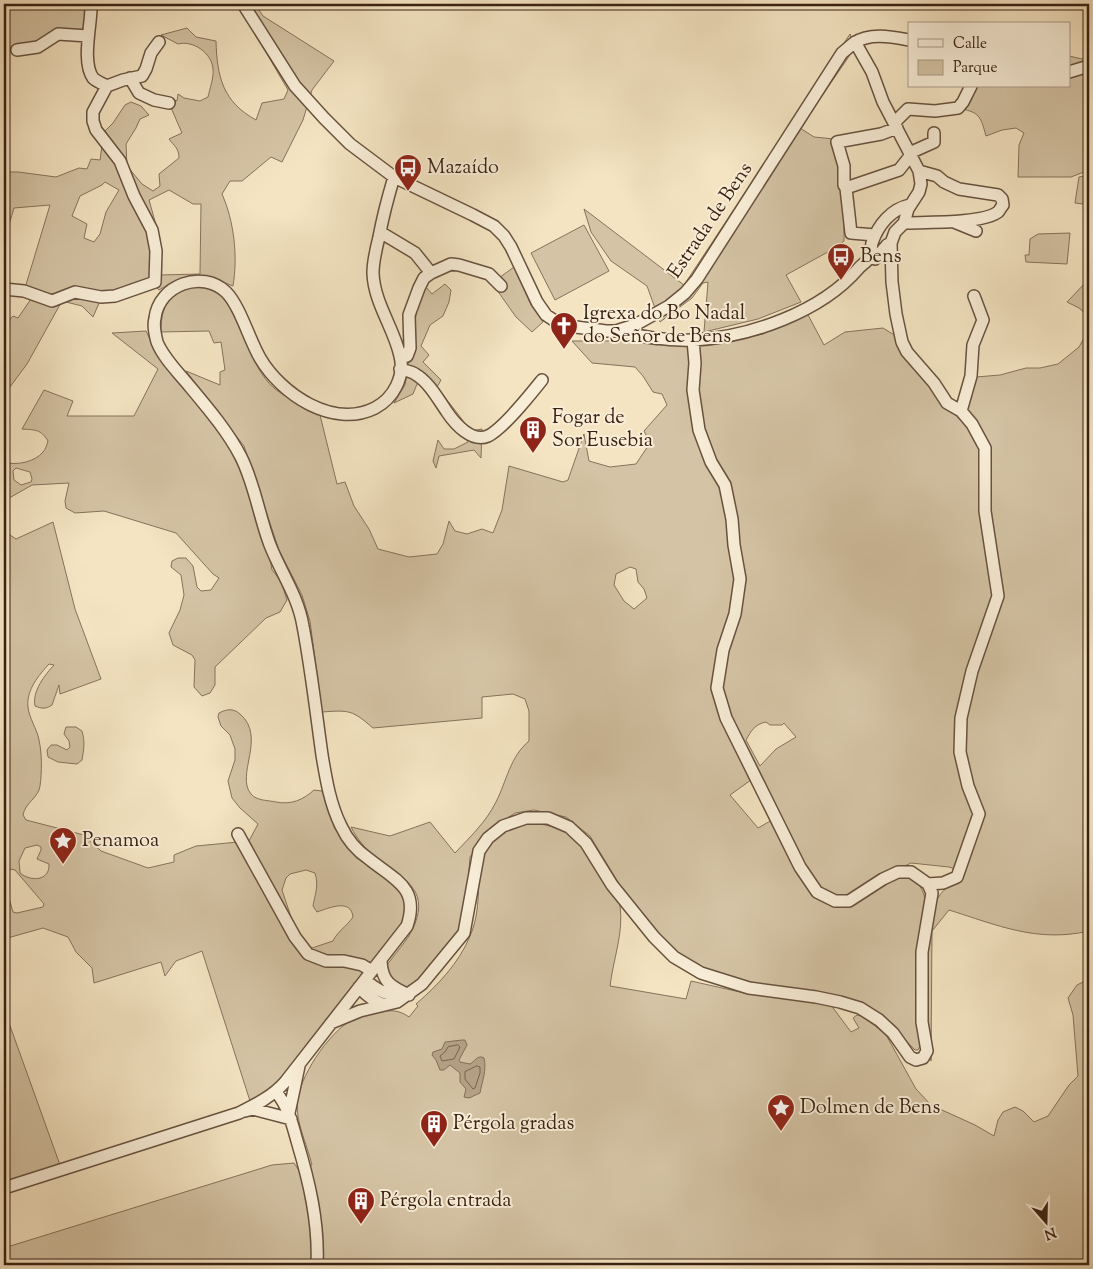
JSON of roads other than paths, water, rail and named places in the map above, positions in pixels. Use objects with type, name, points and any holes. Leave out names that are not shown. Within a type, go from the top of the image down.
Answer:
[{"type":"street","points":[[91,4],[88,66],[94,78],[107,86]]},
{"type":"street","name":"Estrada de Bens","points":[[243,4],[295,86],[350,144],[394,177],[494,226],[504,236],[537,302],[546,314],[561,325],[582,329],[636,331],[651,317],[670,306],[685,293],[697,280],[842,54],[855,42]]},
{"type":"street","points":[[17,50],[38,46],[58,34],[88,36]]},
{"type":"street","points":[[908,40],[878,36],[855,42],[872,72],[883,102],[919,171],[921,184],[919,192],[910,205],[904,223],[895,232],[891,243],[892,282],[896,314],[902,342],[907,352],[934,383],[947,403],[961,411],[972,424],[985,448],[986,511],[998,596],[972,671],[961,718],[960,752],[968,786],[979,814],[958,877],[943,883],[928,884]]},
{"type":"street","points":[[155,282],[156,251],[152,230],[134,196],[120,161],[96,130],[93,112],[107,86],[142,76],[150,53],[159,42]]},
{"type":"street","points":[[1070,72],[1089,66]]},
{"type":"street","points":[[130,78],[139,94],[168,103]]},
{"type":"street","points":[[875,235],[851,233],[846,188],[844,185],[844,166],[837,142],[881,134],[896,125],[908,109],[935,111],[958,108],[970,88]]},
{"type":"street","points":[[846,188],[899,170],[914,151],[934,142],[934,133]]},
{"type":"street","points":[[904,223],[954,222],[977,219],[997,212],[1002,205],[1002,199],[998,194],[958,189],[944,182],[938,176],[919,171]]},
{"type":"street","points":[[238,1113],[276,1092],[299,1065],[407,926],[411,910],[410,897],[402,884],[353,845],[336,816],[324,765],[299,610],[271,548],[255,492],[240,456],[220,425],[175,369],[158,344],[154,330],[155,313],[160,303],[176,286],[189,282],[204,281],[217,284],[229,295],[261,360],[296,396],[313,406],[345,414],[362,413],[380,405],[389,398],[395,389],[400,369],[400,357],[373,278],[373,264],[394,177]]},
{"type":"street","points":[[636,331],[653,337],[693,340],[737,333],[765,326],[823,300],[852,277],[870,257],[875,235],[894,211],[910,205]]},
{"type":"street","points":[[954,222],[976,231]]},
{"type":"street","points":[[380,232],[415,253],[431,272]]},
{"type":"street","points":[[870,257],[875,259],[891,243]]},
{"type":"street","points":[[400,357],[407,356],[410,348],[409,315],[424,278],[431,272],[451,264],[459,265],[489,274],[501,286]]},
{"type":"street","points":[[4,289],[24,291],[52,301],[75,292],[101,297],[115,296],[155,282]]},
{"type":"street","points":[[155,282],[169,292]]},
{"type":"street","points":[[961,411],[971,376],[973,345],[983,320],[974,296]]},
{"type":"street","points":[[651,317],[649,326],[653,337]]},
{"type":"street","points":[[329,1024],[360,1011],[397,1002],[422,984],[464,933],[479,851],[488,838],[503,826],[526,818],[548,818],[569,827],[586,843],[612,885],[654,938],[674,957],[701,972],[749,988],[816,997],[860,1008],[893,1033],[910,1057],[916,1060],[922,1058],[927,1051],[922,1022],[922,952],[932,893],[928,884],[911,872],[898,872],[883,879],[849,901],[835,901],[817,892],[800,866],[726,718],[717,688],[723,650],[735,614],[740,579],[734,546],[732,519],[725,485],[711,462],[699,430],[693,390],[695,363],[693,340]]},
{"type":"street","points":[[400,369],[415,373],[431,388],[449,416],[468,435],[478,437],[487,436],[502,424],[542,380]]},
{"type":"street","points":[[238,834],[295,937],[308,954],[326,961],[344,960],[362,965],[368,997],[376,1003],[385,1005]]},
{"type":"street","points":[[381,960],[386,981],[393,988],[409,995]]},
{"type":"street","points":[[366,980],[382,992],[393,996],[409,995]]},
{"type":"street","points":[[290,1116],[299,1065]]},
{"type":"street","points":[[276,1092],[290,1116],[312,1198],[316,1231],[317,1265]]},
{"type":"street","points":[[4,1188],[238,1113],[253,1110],[290,1116]]},
{"type":"water","points":[[465,1040],[467,1045],[459,1060],[460,1062],[470,1064],[482,1057],[485,1063],[480,1093],[469,1098],[464,1097],[466,1089],[460,1082],[460,1073],[450,1065],[444,1070],[440,1070],[432,1055],[433,1052],[442,1049],[445,1042]]},
{"type":"place","name":"Mazaído","points":[[408,192]]},
{"type":"place","name":"Bens","points":[[841,281]]},
{"type":"place","name":"Igrexa do Bo Nadal do Señor de Bens","points":[[564,350]]},
{"type":"place","name":"Fogar de Sor Eusebia","points":[[533,454]]},
{"type":"place","name":"Penamoa","points":[[63,865]]},
{"type":"place","name":"Dolmen de Bens","points":[[781,1132]]},
{"type":"place","name":"Pérgola gradas","points":[[434,1148]]},
{"type":"place","name":"Pérgola entrada","points":[[361,1225]]}]
